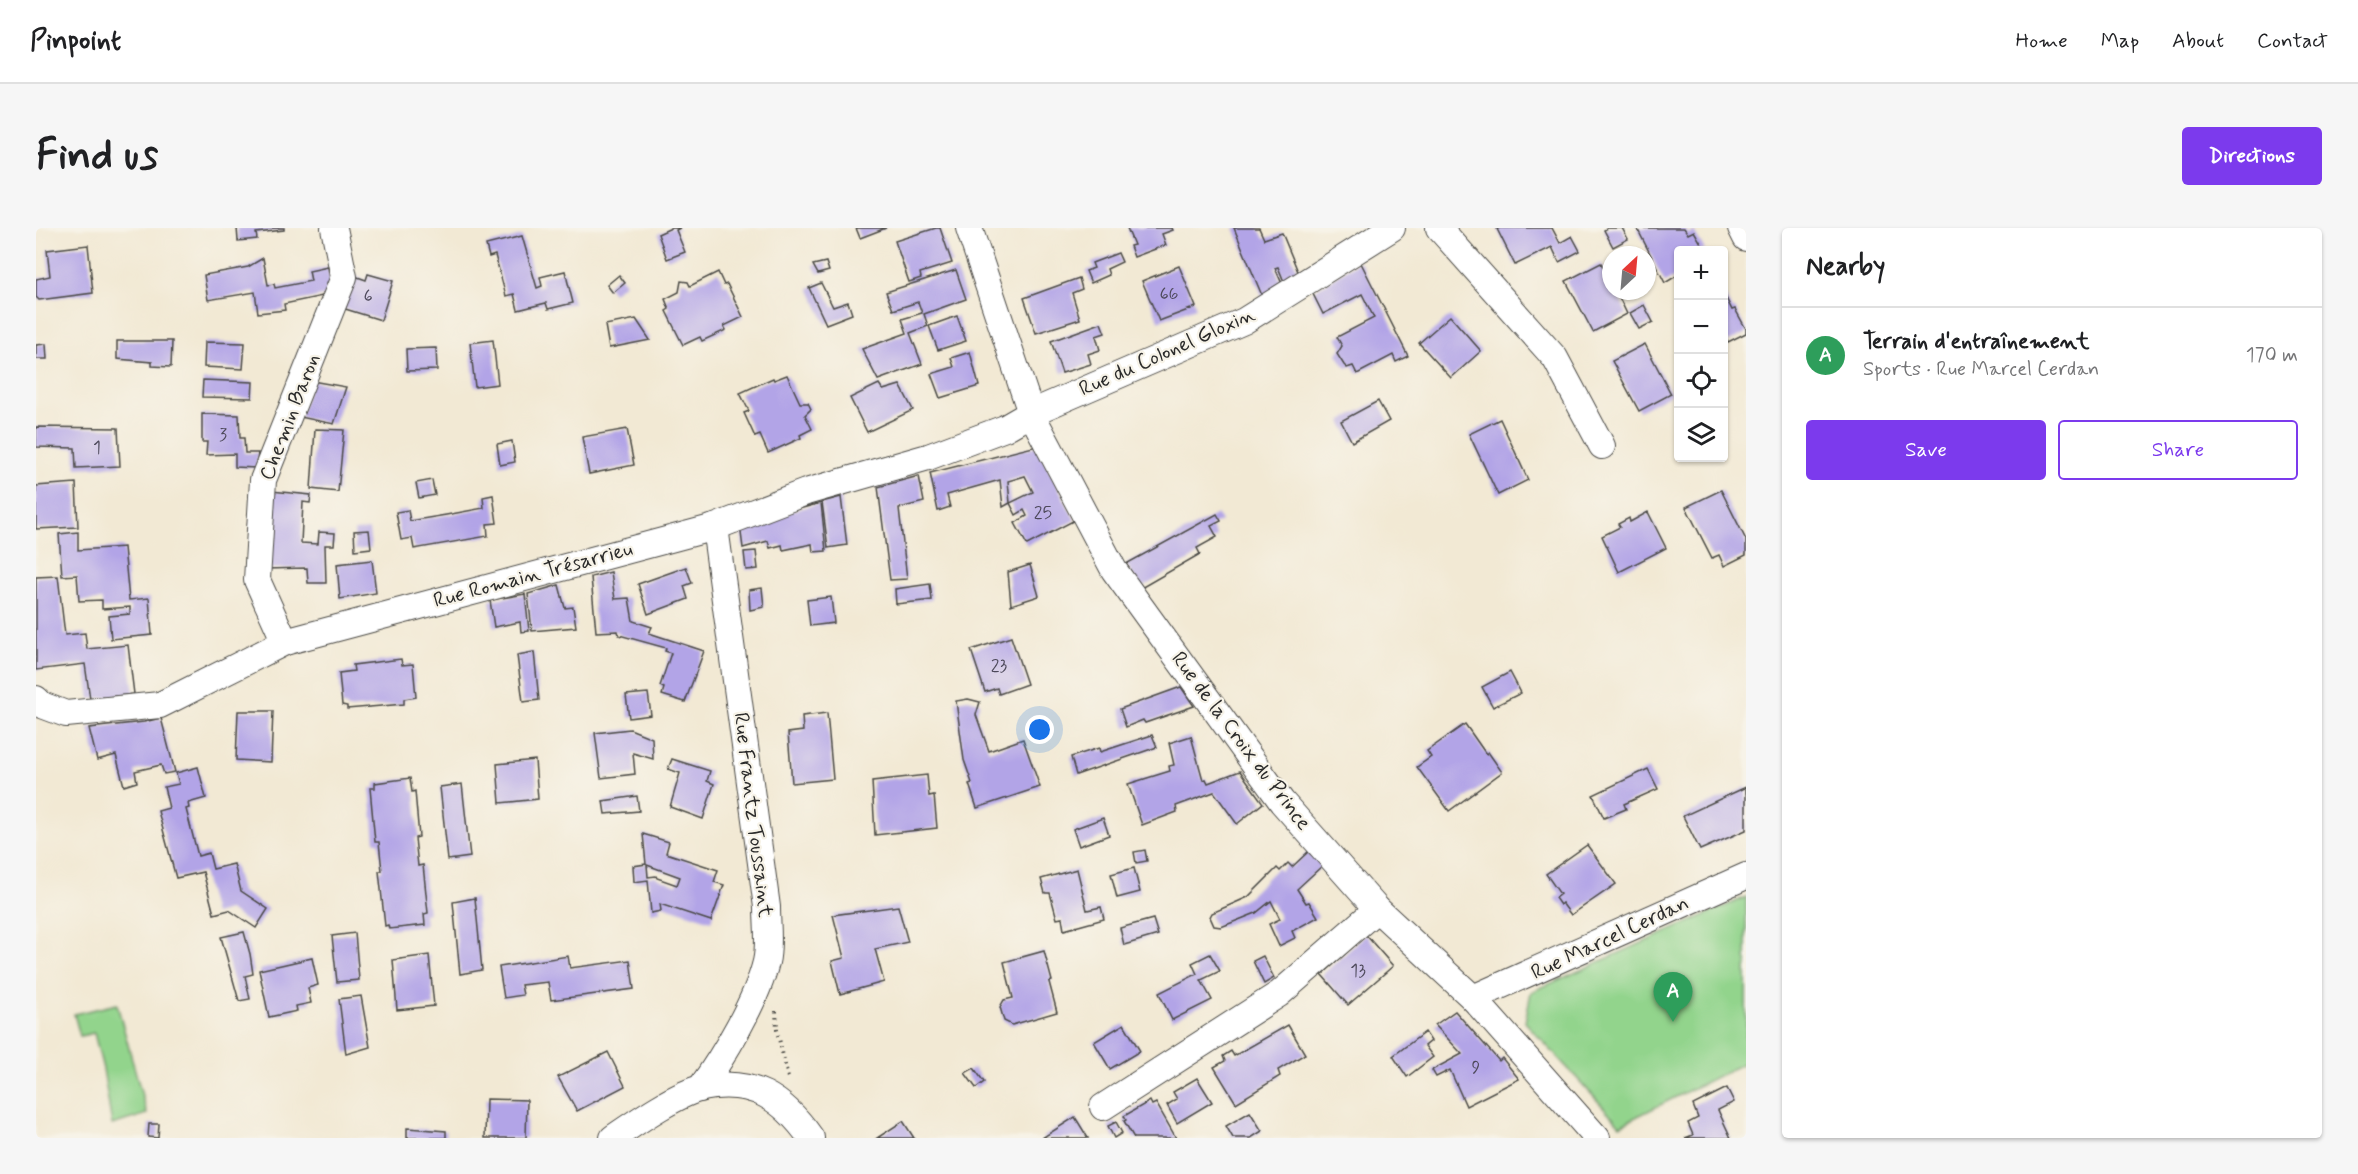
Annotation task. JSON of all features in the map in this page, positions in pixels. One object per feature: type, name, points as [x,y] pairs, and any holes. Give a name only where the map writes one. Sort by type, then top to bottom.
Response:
[{"type":"street","name":"Chemin Baron","points":[[285,642],[257,580],[263,480],[344,277],[334,228]]},
{"type":"street","name":"Rue de la Croix du Prince","points":[[969,228],[1030,413],[1114,570],[1282,802],[1377,909],[1473,998],[1597,1138]]},
{"type":"street","name":"Rue du Colonel Gloxin","points":[[1030,413],[1244,321],[1392,228]]},
{"type":"street","points":[[1439,228],[1555,358],[1602,446]]},
{"type":"street","points":[[1741,228],[1746,238]]},
{"type":"street","name":"Rue Romain Trésarrieu","points":[[36,699],[42,705],[66,714],[160,705],[285,642],[715,526],[806,492],[928,457],[1005,428],[1030,413]]},
{"type":"street","name":"Rue Frantz Toussaint","points":[[700,1089],[713,1071],[756,992],[767,960],[767,907],[715,526]]},
{"type":"street","name":"Rue Marcel Cerdan","points":[[1473,998],[1746,876]]},
{"type":"street","points":[[1103,1107],[1279,994],[1377,909]]},
{"type":"street","points":[[613,1138],[677,1099],[700,1089],[736,1085],[773,1097],[796,1116],[811,1138]]},
{"type":"path","points":[[776,1001],[777,1030],[796,1116]]},
{"type":"green space","points":[[1746,897],[1746,1062],[1620,1125],[1525,1022],[1531,992]]},
{"type":"green space","points":[[117,1004],[147,1114],[112,1125],[103,1069],[94,1033],[80,1036],[74,1014]]},
{"type":"building","points":[[237,228],[284,228],[284,230],[256,233],[257,239],[238,241]]},
{"type":"building","points":[[671,228],[680,228],[676,230],[685,252],[667,259],[658,234]]},
{"type":"building","points":[[856,228],[886,228],[860,238]]},
{"type":"building","points":[[940,228],[952,263],[920,273],[921,278],[909,282],[895,241]]},
{"type":"building","points":[[1127,228],[1172,228],[1173,230],[1162,234],[1166,245],[1134,257],[1130,246],[1134,245]]},
{"type":"building","points":[[1234,228],[1259,228],[1264,239],[1282,233],[1299,274],[1285,284],[1278,267],[1275,268],[1283,286],[1263,298]]},
{"type":"building","points":[[1552,228],[1560,243],[1572,236],[1580,251],[1559,262],[1552,247],[1515,265],[1497,229]]},
{"type":"building","points":[[1622,228],[1628,239],[1612,246],[1604,230]]},
{"type":"building","points":[[1637,228],[1684,228],[1688,234],[1694,231],[1703,246],[1674,246],[1674,277],[1665,283],[1656,265],[1656,246],[1646,246]]},
{"type":"building","points":[[522,236],[537,288],[542,286],[540,277],[565,271],[573,303],[548,309],[546,303],[518,310],[514,294],[506,296],[495,255],[489,257],[486,245]]},
{"type":"building","points":[[88,245],[93,293],[39,300],[36,297],[36,279],[50,276],[47,250]]},
{"type":"building","points":[[1118,253],[1122,262],[1107,269],[1109,275],[1091,283],[1086,271],[1094,268],[1092,263]]},
{"type":"building","points":[[263,258],[268,285],[274,284],[275,288],[311,281],[309,271],[328,267],[332,294],[284,304],[285,310],[258,313],[255,292],[208,300],[204,275],[248,267]]},
{"type":"building","points":[[1360,261],[1408,356],[1396,362],[1393,355],[1357,374],[1353,366],[1347,368],[1344,365],[1337,354],[1342,346],[1337,337],[1374,318],[1362,294],[1323,314],[1312,292]]},
{"type":"building","points":[[826,262],[829,271],[818,274],[813,265]]},
{"type":"building","points":[[1601,263],[1602,300],[1620,300],[1627,314],[1593,332],[1566,281]]},
{"type":"building","points":[[1179,266],[1196,307],[1159,321],[1142,281]]},
{"type":"building","points":[[956,270],[966,299],[924,314],[928,326],[910,333],[922,364],[878,380],[862,349],[907,333],[902,319],[922,313],[918,302],[893,310],[886,292]]},
{"type":"building","points":[[718,272],[724,285],[727,284],[743,317],[724,326],[726,330],[702,341],[700,337],[683,345],[666,311],[669,309],[665,299],[679,292],[681,281],[688,282],[690,286]]},
{"type":"building","points":[[368,274],[393,281],[381,320],[342,308],[352,275],[366,280]]},
{"type":"building","points":[[619,275],[625,283],[613,293],[607,285]]},
{"type":"building","points":[[1079,278],[1082,289],[1072,293],[1080,319],[1036,333],[1024,298]]},
{"type":"building","points":[[821,283],[833,307],[848,302],[852,314],[826,324],[809,288]]},
{"type":"building","points":[[1728,302],[1732,310],[1735,309],[1746,333],[1728,342]]},
{"type":"building","points":[[1644,305],[1653,322],[1639,329],[1630,313]]},
{"type":"building","points":[[957,316],[966,341],[938,350],[929,326]]},
{"type":"building","points":[[1450,316],[1481,351],[1451,378],[1419,343]]},
{"type":"building","points":[[636,319],[650,340],[609,348],[605,325]]},
{"type":"building","points":[[1101,323],[1105,333],[1096,336],[1100,350],[1088,354],[1091,364],[1062,373],[1051,341]]},
{"type":"building","points":[[493,340],[498,384],[475,387],[470,343]]},
{"type":"building","points":[[117,341],[172,341],[171,367],[152,366],[152,362],[117,359]]},
{"type":"building","points":[[205,342],[245,343],[243,369],[204,367]]},
{"type":"building","points":[[46,344],[47,359],[36,359],[36,345]]},
{"type":"building","points":[[1645,344],[1671,394],[1639,411],[1612,361]]},
{"type":"building","points":[[436,348],[437,370],[407,371],[406,349]]},
{"type":"building","points":[[970,352],[979,386],[940,398],[931,374],[954,367],[951,358]]},
{"type":"building","points":[[787,375],[800,403],[808,403],[811,409],[805,415],[812,429],[800,435],[801,438],[768,453],[760,435],[755,437],[744,413],[749,411],[740,393],[773,378],[774,380]]},
{"type":"building","points":[[203,380],[253,382],[252,398],[202,397]]},
{"type":"building","points":[[312,381],[346,387],[334,424],[300,417]]},
{"type":"building","points":[[879,384],[883,390],[900,385],[913,410],[867,432],[850,398]]},
{"type":"building","points":[[1378,401],[1389,421],[1352,442],[1341,421]]},
{"type":"building","points":[[202,414],[239,415],[240,438],[244,438],[245,453],[258,453],[256,468],[235,467],[235,454],[206,455],[207,442],[202,442]]},
{"type":"building","points":[[1500,419],[1528,480],[1498,495],[1469,434]]},
{"type":"building","points":[[36,427],[118,428],[120,466],[76,468],[75,448],[36,447]]},
{"type":"building","points":[[315,429],[344,430],[338,492],[311,489]]},
{"type":"building","points":[[627,429],[634,465],[589,474],[582,437]]},
{"type":"building","points":[[512,441],[515,462],[500,465],[497,444]]},
{"type":"building","points":[[1037,446],[1075,520],[1027,545],[1015,523],[1027,516],[1024,510],[1016,515],[1010,503],[1003,507],[1000,480],[947,495],[950,507],[938,511],[930,473]],"holes":[[[1025,476],[1033,492],[1010,503],[1008,481]]]},
{"type":"building","points":[[919,476],[924,502],[899,508],[907,579],[890,580],[878,487]]},
{"type":"building","points":[[432,480],[435,495],[419,498],[416,483]]},
{"type":"building","points":[[76,483],[78,527],[36,529],[36,486]]},
{"type":"building","points":[[1721,490],[1746,540],[1746,555],[1724,566],[1719,555],[1712,558],[1686,507]]},
{"type":"building","points":[[271,491],[311,495],[310,503],[303,502],[301,543],[318,544],[319,532],[335,533],[334,545],[325,545],[326,583],[308,583],[307,568],[265,569]]},
{"type":"building","points":[[493,495],[497,523],[487,524],[488,536],[414,549],[412,538],[401,540],[396,512],[408,510],[410,521],[446,515],[484,508],[483,497]]},
{"type":"building","points":[[841,497],[847,545],[828,548],[822,502]]},
{"type":"building","points":[[821,503],[826,551],[813,552],[812,544],[783,550],[782,545],[770,548],[768,541],[743,548],[740,525]]},
{"type":"building","points":[[1648,512],[1666,548],[1619,572],[1602,536],[1620,527],[1618,524],[1629,518],[1630,522]]},
{"type":"building","points":[[1217,514],[1221,521],[1211,526],[1217,537],[1197,548],[1200,554],[1141,588],[1126,564]]},
{"type":"building","points":[[369,530],[371,548],[355,550],[354,531]]},
{"type":"building","points":[[78,532],[78,550],[124,547],[129,600],[149,598],[152,635],[111,639],[109,616],[130,614],[130,607],[102,609],[102,600],[79,601],[77,575],[62,576],[59,534]]},
{"type":"building","points":[[756,551],[758,569],[746,570],[744,552]]},
{"type":"building","points":[[372,560],[376,593],[340,599],[337,564]]},
{"type":"building","points":[[1030,565],[1039,596],[1011,605],[1008,572]]},
{"type":"building","points":[[686,567],[692,583],[684,586],[688,599],[648,614],[638,584]]},
{"type":"building","points":[[611,572],[615,599],[629,598],[633,621],[652,627],[649,633],[704,651],[685,702],[662,695],[664,688],[660,686],[671,653],[665,651],[666,648],[619,635],[618,631],[596,632],[591,577]]},
{"type":"building","points":[[58,576],[65,635],[85,633],[87,649],[128,645],[134,694],[90,699],[85,664],[36,670],[36,577]]},
{"type":"building","points":[[930,584],[932,600],[896,604],[895,589]]},
{"type":"building","points":[[559,585],[565,608],[573,607],[576,627],[532,631],[528,594]]},
{"type":"building","points":[[762,588],[764,607],[750,610],[749,590]]},
{"type":"building","points":[[525,594],[529,631],[521,632],[520,622],[494,627],[490,600]]},
{"type":"building","points":[[831,597],[834,623],[810,626],[807,600]]},
{"type":"building","points":[[1011,637],[1027,684],[999,694],[997,688],[985,692],[971,650]]},
{"type":"building","points":[[534,652],[539,700],[523,702],[517,655]]},
{"type":"building","points":[[401,659],[402,665],[413,664],[416,697],[404,699],[404,704],[347,709],[347,706],[342,705],[339,673],[354,671],[353,665]]},
{"type":"building","points":[[1510,672],[1521,693],[1493,707],[1482,687]]},
{"type":"building","points":[[1181,687],[1194,706],[1126,727],[1120,709]]},
{"type":"building","points":[[648,693],[651,715],[629,718],[626,695]]},
{"type":"building","points":[[968,699],[980,702],[976,715],[989,751],[1023,739],[1040,787],[977,808],[964,760],[956,701]]},
{"type":"building","points":[[238,711],[273,711],[271,762],[236,760]]},
{"type":"building","points":[[827,713],[833,779],[792,783],[788,733],[803,731],[802,716]]},
{"type":"building","points":[[161,718],[175,772],[164,774],[161,765],[135,771],[137,782],[124,786],[116,755],[97,760],[89,728]]},
{"type":"building","points":[[1465,724],[1502,772],[1449,811],[1417,767],[1431,757],[1427,751]]},
{"type":"building","points":[[630,729],[652,738],[653,759],[633,753],[635,774],[601,778],[595,733]]},
{"type":"building","points":[[1152,735],[1157,747],[1076,775],[1071,757],[1099,748],[1100,752]]},
{"type":"building","points":[[1191,736],[1203,780],[1206,779],[1208,783],[1240,771],[1263,803],[1237,824],[1214,792],[1176,806],[1177,812],[1142,825],[1128,784],[1170,771],[1169,766],[1174,765],[1169,743]]},
{"type":"building","points":[[672,759],[710,771],[707,781],[714,784],[703,819],[670,807],[680,773],[668,769]]},
{"type":"building","points":[[535,760],[538,799],[500,803],[497,764]]},
{"type":"building","points":[[198,767],[206,798],[188,803],[189,808],[186,809],[198,856],[209,853],[213,869],[234,864],[241,891],[268,909],[256,928],[229,910],[214,914],[203,872],[176,878],[158,811],[169,808],[164,787],[179,784],[176,773]]},
{"type":"building","points":[[1648,769],[1658,789],[1624,804],[1626,809],[1604,818],[1593,795]]},
{"type":"building","points":[[927,775],[929,796],[934,795],[937,828],[875,835],[872,781]]},
{"type":"building","points":[[410,778],[412,792],[415,791],[419,837],[415,838],[418,866],[423,865],[428,913],[424,914],[425,925],[389,929],[388,925],[385,926],[379,871],[382,871],[379,842],[375,842],[370,788],[375,788],[375,783]]},
{"type":"building","points":[[462,784],[470,857],[448,860],[440,787]]},
{"type":"building","points":[[1746,787],[1746,830],[1700,850],[1683,816]]},
{"type":"building","points":[[637,796],[639,811],[605,814],[603,801]]},
{"type":"building","points":[[1103,818],[1109,835],[1079,846],[1073,829]]},
{"type":"building","points":[[643,834],[669,842],[666,853],[718,870],[714,882],[724,885],[711,921],[660,904],[661,911],[651,913],[648,880],[634,882],[633,866],[646,864]],"holes":[[[647,865],[680,877],[677,885],[656,876],[648,877]]]},
{"type":"building","points":[[1587,845],[1616,884],[1571,915],[1555,898],[1560,894],[1546,874]]},
{"type":"building","points":[[1145,850],[1147,861],[1136,863],[1134,852]]},
{"type":"building","points":[[1308,852],[1323,865],[1297,889],[1306,903],[1309,902],[1318,917],[1292,931],[1295,938],[1279,946],[1269,924],[1280,919],[1271,901],[1256,913],[1221,927],[1214,926],[1210,917],[1212,913],[1248,897],[1277,868],[1280,871],[1288,863],[1292,867]]},
{"type":"building","points":[[1134,868],[1140,892],[1117,898],[1111,874]]},
{"type":"building","points":[[1077,869],[1087,910],[1101,907],[1104,919],[1064,930],[1062,918],[1057,919],[1050,893],[1045,893],[1041,879]]},
{"type":"building","points":[[475,898],[482,970],[460,974],[453,902]]},
{"type":"building","points":[[898,906],[908,942],[875,949],[884,982],[840,994],[832,961],[844,958],[833,915]]},
{"type":"building","points":[[1153,919],[1158,935],[1124,945],[1120,928]]},
{"type":"building","points":[[244,932],[253,974],[245,976],[250,999],[239,1001],[221,937]]},
{"type":"building","points":[[355,933],[359,980],[337,982],[332,936]]},
{"type":"building","points":[[1366,935],[1393,966],[1348,1005],[1322,975]]},
{"type":"building","points":[[1044,951],[1057,1012],[1012,1025],[1004,1021],[1000,1007],[1004,1000],[1013,998],[1004,962]]},
{"type":"building","points":[[1210,954],[1220,971],[1201,980],[1212,1000],[1172,1020],[1159,993],[1197,974],[1192,963]]},
{"type":"building","points":[[429,955],[434,1006],[397,1010],[393,960]]},
{"type":"building","points":[[568,956],[570,968],[630,960],[634,989],[551,1000],[548,982],[521,985],[523,995],[504,998],[499,967]]},
{"type":"building","points":[[1263,956],[1274,978],[1264,984],[1253,961]]},
{"type":"building","points":[[312,958],[318,985],[308,988],[311,1003],[296,1006],[297,1011],[269,1017],[259,970]]},
{"type":"building","points":[[361,996],[370,1047],[346,1054],[339,999]]},
{"type":"building","points":[[1455,1011],[1499,1061],[1502,1058],[1519,1079],[1466,1106],[1450,1070],[1436,1077],[1432,1070],[1462,1054],[1435,1025]]},
{"type":"building","points":[[1124,1024],[1140,1051],[1110,1069],[1094,1042]]},
{"type":"building","points":[[1288,1025],[1305,1054],[1278,1070],[1280,1076],[1236,1103],[1214,1067],[1225,1061],[1223,1056],[1231,1051],[1234,1056]]},
{"type":"building","points":[[1425,1032],[1431,1041],[1425,1046],[1433,1057],[1407,1077],[1393,1056]]},
{"type":"building","points":[[608,1052],[625,1086],[577,1111],[558,1077]]},
{"type":"building","points":[[974,1068],[984,1082],[976,1088],[965,1073]]},
{"type":"building","points":[[1197,1078],[1212,1102],[1177,1123],[1167,1105],[1177,1099],[1173,1092]]},
{"type":"building","points":[[1727,1088],[1734,1102],[1718,1110],[1731,1138],[1685,1138],[1693,1135],[1688,1123],[1698,1118],[1693,1105]]},
{"type":"building","points":[[486,1099],[527,1100],[526,1138],[485,1138]]},
{"type":"building","points":[[1150,1101],[1152,1105],[1156,1103],[1176,1138],[1134,1138],[1124,1121],[1126,1120],[1124,1116]]},
{"type":"building","points":[[1250,1112],[1262,1131],[1251,1138],[1233,1138],[1226,1126]]},
{"type":"building","points":[[1075,1117],[1088,1138],[1042,1138]]},
{"type":"building","points":[[903,1121],[914,1138],[877,1138]]},
{"type":"building","points":[[1116,1122],[1122,1133],[1114,1138],[1108,1126]]},
{"type":"building","points":[[149,1124],[159,1124],[158,1138],[148,1137]]},
{"type":"building","points":[[407,1128],[446,1131],[446,1138],[407,1138]]},
{"type":"place","name":"Terrain d'entraînement","points":[[1673,1022]]}]
